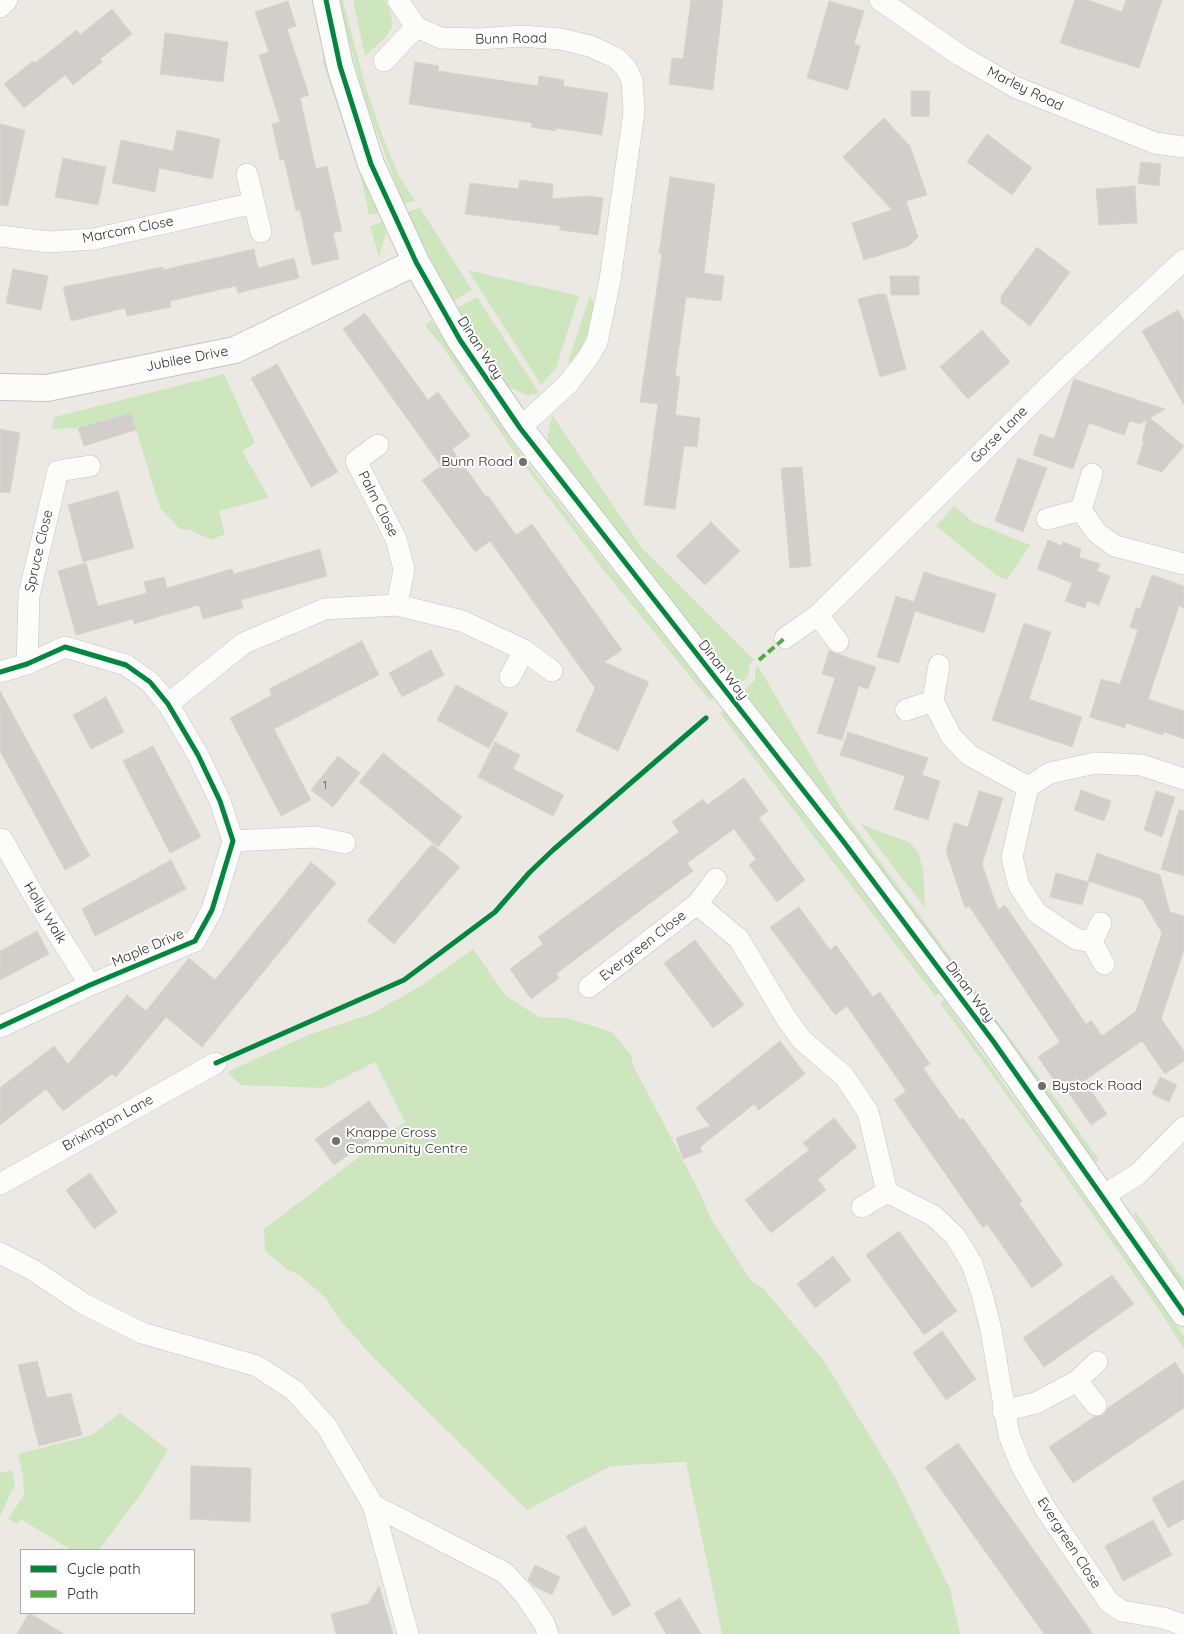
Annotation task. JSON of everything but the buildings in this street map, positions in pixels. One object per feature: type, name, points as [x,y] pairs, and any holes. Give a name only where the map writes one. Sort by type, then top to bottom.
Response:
[{"type":"street","points":[[0,7],[7,0]]},
{"type":"street","name":"Dinan Way","points":[[326,0],[340,66],[371,164],[416,262],[460,340],[520,428],[843,841],[993,1041],[1184,1313]]},
{"type":"street","points":[[384,61],[416,27],[398,0]]},
{"type":"street","name":"Marley Road","points":[[880,0],[961,56],[1015,87],[1155,142],[1184,148]]},
{"type":"street","name":"Bunn Road","points":[[416,27],[441,38],[480,39],[520,36],[568,40],[590,46],[616,58],[626,68],[632,80],[634,112],[610,280],[597,342],[568,384],[520,428]]},
{"type":"street","points":[[247,174],[261,232]]},
{"type":"street","name":"Marcom Close","points":[[0,236],[49,242],[94,239],[254,202]]},
{"type":"street","name":"Gorse Lane","points":[[785,638],[818,615],[1063,372],[1184,260]]},
{"type":"street","name":"Jubilee Drive","points":[[0,387],[47,388],[234,350],[416,262]]},
{"type":"street","name":"Palm Close","points":[[378,445],[356,460],[396,539],[404,569],[397,605]]},
{"type":"street","name":"Spruce Close","points":[[27,664],[29,595],[58,471],[90,466]]},
{"type":"street","points":[[1081,510],[1092,474]]},
{"type":"street","points":[[1047,519],[1081,510]]},
{"type":"street","points":[[1081,510],[1097,533],[1115,546],[1184,564]]},
{"type":"street","points":[[168,704],[244,643],[325,609],[397,605],[462,621],[524,650],[552,671]]},
{"type":"street","points":[[818,615],[838,642]]},
{"type":"street","points":[[0,672],[27,664],[65,647],[126,665],[150,682],[168,704],[198,755],[220,800],[233,841],[315,837],[345,843]]},
{"type":"street","points":[[510,677],[524,650]]},
{"type":"street","points":[[939,665],[933,702],[951,736],[969,755],[1028,787]]},
{"type":"street","points":[[906,710],[933,702]]},
{"type":"street","points":[[1104,964],[1096,932],[1076,938],[1037,912],[1019,886],[1012,857],[1028,787],[1050,773],[1095,762],[1141,765],[1184,779]]},
{"type":"street","name":"Holly Walk","points":[[2,839],[34,896],[90,985]]},
{"type":"street","name":"Maple Drive","points":[[0,1027],[90,985],[195,941],[212,910],[233,841]]},
{"type":"street","name":"Evergreen Close","points":[[589,987],[697,904],[716,879]]},
{"type":"street","name":"Evergreen Close","points":[[697,904],[739,939],[786,1018],[802,1040],[844,1076],[868,1112],[887,1192],[934,1216],[955,1236],[972,1264],[991,1330],[1009,1435],[1021,1465],[1048,1513],[1109,1602],[1122,1612],[1163,1618],[1181,1625]]},
{"type":"street","name":"Brixington Lane","points":[[0,1184],[216,1062]]},
{"type":"street","points":[[1103,1196],[1138,1174],[1184,1127]]},
{"type":"street","points":[[862,1208],[887,1192]]},
{"type":"street","points":[[0,1253],[33,1270],[84,1304],[142,1333],[256,1366],[295,1391],[327,1427],[373,1505],[408,1634]]},
{"type":"street","points":[[1004,1411],[1036,1403],[1078,1381],[1097,1362]]},
{"type":"street","points":[[1078,1381],[1096,1405]]},
{"type":"street","points":[[373,1505],[505,1573],[526,1595],[548,1634]]},
{"type":"green space","points":[[338,0],[343,0],[365,85],[384,140],[398,174],[415,201],[403,204],[365,99]]},
{"type":"green space","points":[[353,0],[385,0],[391,13],[392,28],[383,40],[365,56]]},
{"type":"green space","points":[[325,57],[346,126],[378,213],[369,215],[361,178],[322,59]]},
{"type":"green space","points":[[420,208],[472,290],[452,302],[407,212]]},
{"type":"green space","points":[[383,222],[386,233],[379,257],[370,226]]},
{"type":"green space","points":[[468,270],[579,296],[556,368],[541,385]]},
{"type":"green space","points":[[590,295],[596,309],[593,321],[573,364],[568,362]]},
{"type":"green space","points":[[477,297],[539,393],[529,396],[505,385],[457,308]]},
{"type":"green space","points":[[431,320],[480,396],[523,457],[519,459],[440,343],[425,326]]},
{"type":"green space","points":[[224,374],[255,443],[242,451],[269,498],[219,511],[225,534],[211,540],[190,530],[180,529],[160,508],[131,413],[78,428],[52,429],[54,417]]},
{"type":"green space","points":[[552,415],[642,548],[754,660],[749,665],[748,677],[738,685],[648,575],[553,452],[547,439]]},
{"type":"green space","points":[[528,464],[714,698],[710,701],[602,568],[525,466]]},
{"type":"green space","points":[[954,506],[973,522],[1030,545],[1007,580],[999,577],[936,526]]},
{"type":"green space","points":[[758,666],[845,814],[1041,1080],[1038,1082],[831,805],[743,691],[755,680],[755,669]]},
{"type":"green space","points":[[724,710],[939,993],[935,996],[720,713]]},
{"type":"green space","points":[[859,822],[909,842],[918,852],[923,869],[925,908]]},
{"type":"green space","points":[[473,949],[506,996],[539,1017],[567,1018],[612,1032],[631,1055],[633,1065],[699,1191],[710,1217],[752,1282],[763,1288],[824,1361],[896,1479],[950,1589],[960,1634],[722,1634],[686,1462],[611,1466],[527,1510],[371,1355],[340,1320],[326,1298],[298,1274],[288,1270],[265,1251],[264,1229],[405,1122],[375,1062],[323,1088],[241,1085],[227,1072],[308,1035],[371,1014],[421,986]]},
{"type":"green space","points":[[944,1000],[1184,1336],[1184,1349],[1160,1311],[1063,1172],[940,1003]]},
{"type":"green space","points":[[1048,1088],[1099,1160],[1096,1162],[1090,1156],[1043,1091]]},
{"type":"green space","points":[[1135,1211],[1184,1281],[1184,1291],[1134,1215]]},
{"type":"green space","points":[[120,1413],[168,1450],[143,1491],[100,1549],[69,1549],[21,1519],[17,1524],[8,1519],[24,1495],[23,1477],[18,1454],[92,1435]]},
{"type":"green space","points":[[12,1470],[15,1484],[0,1516],[0,1473]]},
{"type":"marked path","points":[[759,660],[785,638]]},
{"type":"cycle path","points":[[326,0],[340,66],[371,164],[416,262],[460,340],[520,428],[843,841],[993,1041],[1184,1313]]},
{"type":"cycle path","points":[[0,672],[27,664],[65,647],[126,665],[150,682],[168,704],[198,755],[220,801],[233,841],[212,910],[195,941],[90,985],[0,1027]]},
{"type":"cycle path","points":[[216,1063],[404,980],[495,912],[529,873],[553,850],[706,718]]},
{"type":"place","name":"Bunn Road","points":[[523,462]]},
{"type":"place","name":"Bystock Road","points":[[1042,1086]]},
{"type":"place","name":"Knappe Cross Community Centre","points":[[336,1141]]}]
